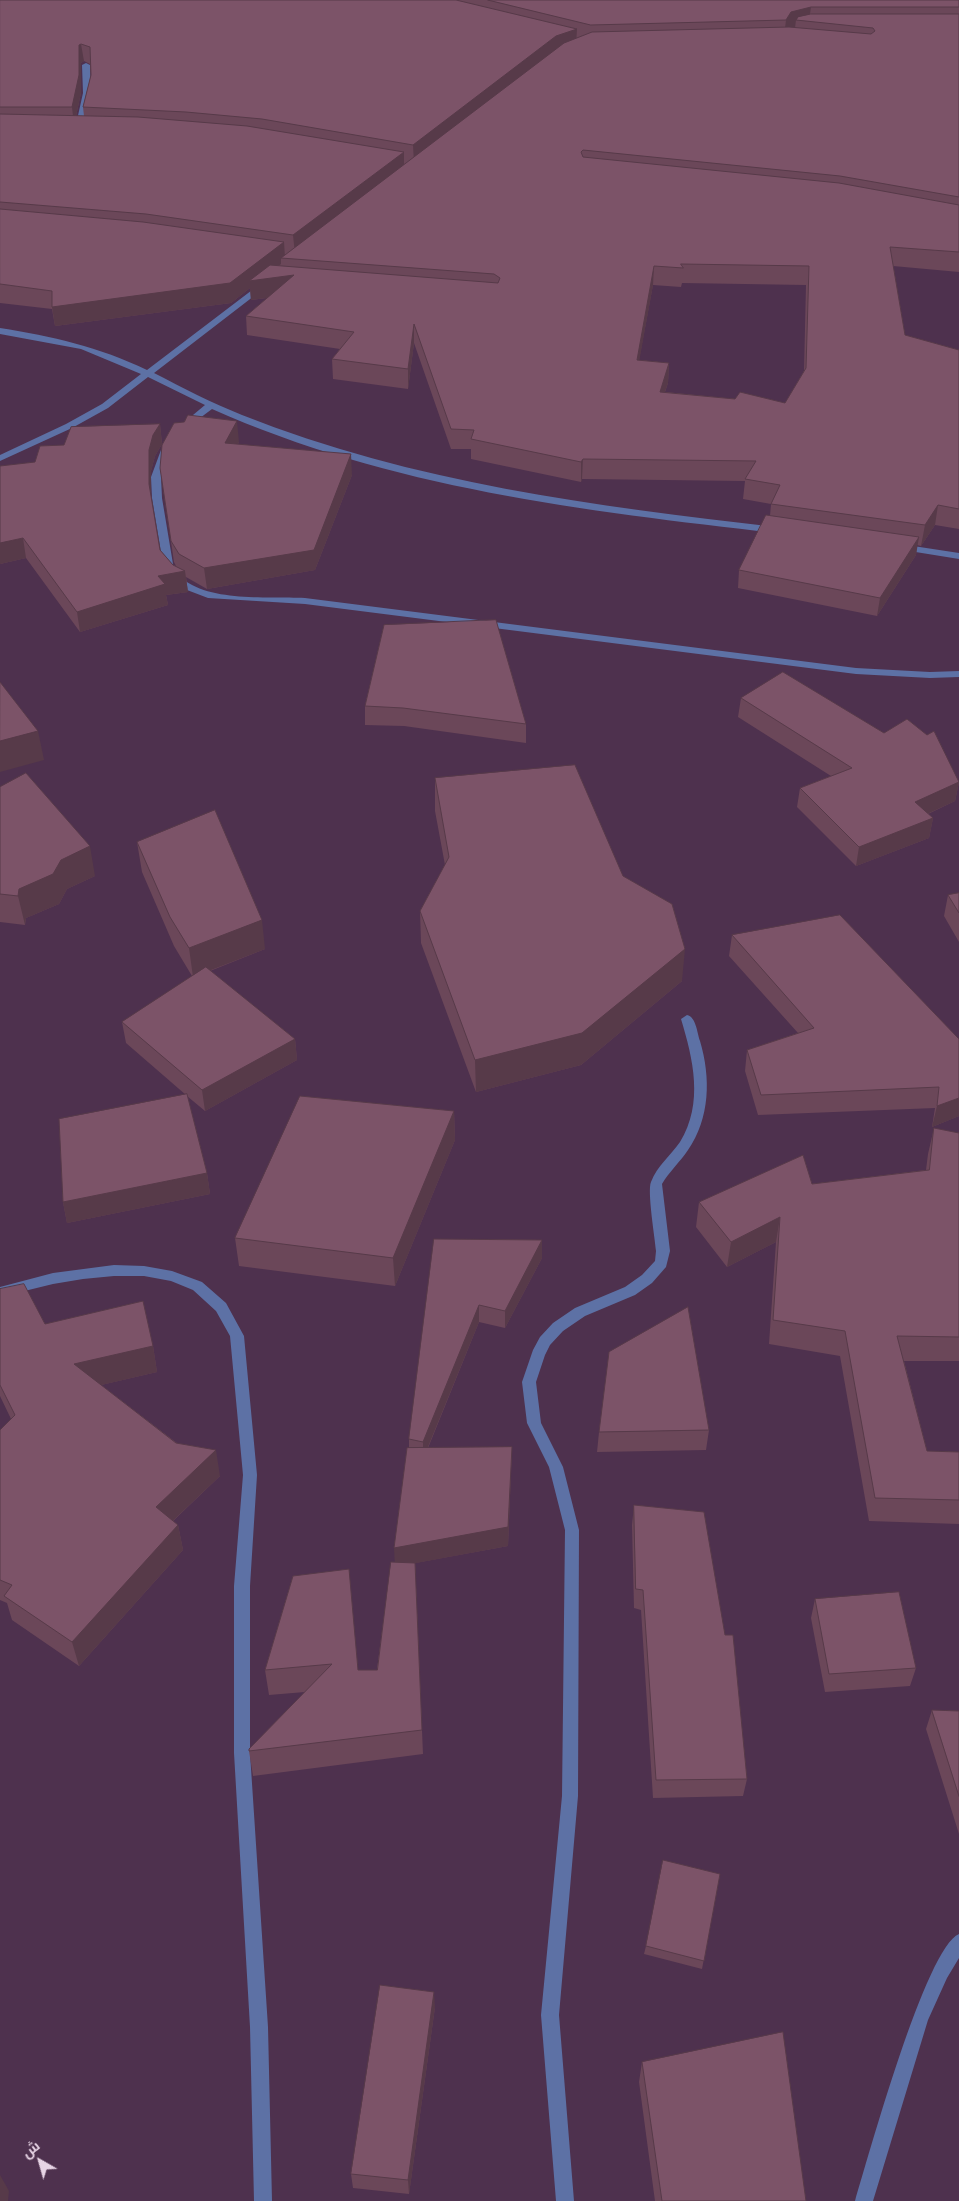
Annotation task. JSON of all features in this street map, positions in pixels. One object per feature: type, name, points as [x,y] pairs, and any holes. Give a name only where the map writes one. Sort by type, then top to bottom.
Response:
[{"type":"street","points":[[79,129],[88,93],[86,65]]},
{"type":"street","points":[[69,128],[88,129]]},
{"type":"street","points":[[0,458],[69,426],[98,410],[271,280]]},
{"type":"street","points":[[0,331],[54,340],[94,350],[211,405],[340,451],[483,489],[606,510],[790,531]]},
{"type":"street","points":[[211,405],[188,422],[173,438],[156,478],[157,498],[169,570],[182,584],[210,596],[305,601],[856,671],[930,675],[959,674]]},
{"type":"street","points":[[894,547],[959,556]]},
{"type":"street","points":[[565,2201],[550,2015],[570,1796],[572,1530],[556,1467],[534,1423],[529,1382],[538,1354],[558,1327],[580,1312],[630,1292],[647,1279],[660,1263],[663,1252],[656,1184],[692,1132],[699,1114],[701,1086],[698,1055],[687,1019]]},
{"type":"street","points":[[0,1292],[37,1281],[84,1272],[114,1270],[160,1273],[178,1278],[201,1289],[217,1302],[230,1318],[237,1336],[250,1476],[242,1586],[242,1753],[259,2027],[263,2201]]},
{"type":"street","points":[[864,2201],[920,2019],[941,1972],[959,1942]]},
{"type":"building","points":[[0,0],[456,0],[577,29],[556,36],[413,145],[262,119],[186,112],[83,107],[91,75],[90,47],[81,44],[79,45],[79,75],[72,107],[0,107]]},
{"type":"building","points":[[488,0],[959,0],[959,7],[811,7],[791,12],[786,20],[591,25]]},
{"type":"building","points":[[811,14],[959,14],[959,197],[840,176],[583,150],[581,152],[583,157],[839,183],[959,205],[959,252],[890,247],[905,335],[959,350],[959,509],[938,505],[925,525],[771,504],[780,485],[745,479],[756,461],[583,459],[581,462],[471,439],[474,430],[451,429],[414,324],[408,369],[332,359],[354,332],[246,316],[294,275],[249,281],[270,265],[498,283],[500,278],[494,274],[281,258],[564,43],[592,32],[789,27],[871,34],[875,31],[873,28],[796,20],[798,17]],"holes":[[[681,264],[809,266],[806,368],[785,403],[740,392],[735,399],[660,392],[669,363],[637,360],[654,266],[683,268]]]},
{"type":"building","points":[[0,114],[138,117],[247,126],[404,152],[293,235],[146,214],[0,202]]},
{"type":"building","points":[[0,209],[143,222],[284,242],[230,283],[52,307],[52,291],[0,284]]},
{"type":"building","points":[[188,415],[237,421],[225,443],[351,454],[314,550],[204,568],[179,554],[171,541],[160,468],[162,445],[174,423],[184,422]]},
{"type":"building","points":[[160,424],[153,435],[149,450],[149,484],[160,550],[173,565],[185,571],[158,576],[165,584],[77,612],[23,538],[0,543],[0,466],[35,462],[40,446],[64,445],[71,427]]},
{"type":"building","points":[[766,515],[919,537],[880,598],[739,570]]},
{"type":"building","points":[[496,620],[526,724],[403,708],[365,706],[384,625]]},
{"type":"building","points":[[783,672],[884,733],[907,719],[927,735],[934,731],[959,782],[915,802],[933,818],[859,847],[800,788],[852,768],[741,698]]},
{"type":"building","points":[[0,682],[38,731],[0,741]]},
{"type":"building","points":[[575,765],[623,876],[672,904],[685,949],[582,1033],[475,1060],[420,911],[449,857],[435,778]]},
{"type":"building","points":[[26,773],[90,846],[61,860],[53,874],[19,889],[18,896],[0,894],[0,787]]},
{"type":"building","points":[[215,810],[262,920],[189,948],[170,917],[137,842]]},
{"type":"building","points":[[959,893],[959,913],[948,895]]},
{"type":"building","points":[[840,915],[959,1039],[959,1098],[937,1106],[939,1087],[761,1095],[747,1050],[814,1028],[732,935]]},
{"type":"building","points":[[206,967],[295,1039],[202,1090],[122,1022]]},
{"type":"building","points":[[187,1094],[207,1173],[63,1202],[59,1119]]},
{"type":"building","points":[[300,1096],[454,1111],[393,1258],[235,1238]]},
{"type":"building","points":[[934,1128],[959,1133],[959,1337],[897,1336],[927,1451],[959,1452],[959,1500],[875,1498],[845,1331],[773,1320],[780,1217],[731,1242],[699,1202],[803,1155],[812,1184],[929,1170]]},
{"type":"building","points":[[434,1239],[542,1240],[505,1311],[479,1305],[423,1442],[409,1439]]},
{"type":"building","points":[[24,1284],[45,1324],[143,1301],[153,1346],[74,1364],[176,1443],[216,1450],[156,1507],[178,1525],[72,1642],[4,1596],[12,1585],[0,1580],[0,1430],[15,1415],[0,1385],[0,1289]]},
{"type":"building","points":[[688,1307],[709,1430],[599,1432],[609,1352]]},
{"type":"building","points":[[512,1447],[508,1527],[394,1548],[407,1448]]},
{"type":"building","points":[[634,1505],[704,1512],[725,1635],[733,1635],[747,1779],[656,1780],[643,1590],[636,1589]]},
{"type":"building","points":[[391,1562],[415,1563],[422,1730],[249,1751],[332,1664],[265,1670],[293,1576],[349,1569],[358,1670],[377,1670]]},
{"type":"building","points":[[899,1592],[916,1668],[829,1674],[815,1599]]},
{"type":"building","points":[[932,1710],[959,1711],[959,1796]]},
{"type":"building","points":[[663,1860],[720,1874],[704,1961],[646,1946]]},
{"type":"building","points":[[380,1985],[434,1992],[408,2180],[351,2174]]},
{"type":"building","points":[[783,2032],[806,2201],[662,2201],[642,2062]]}]
